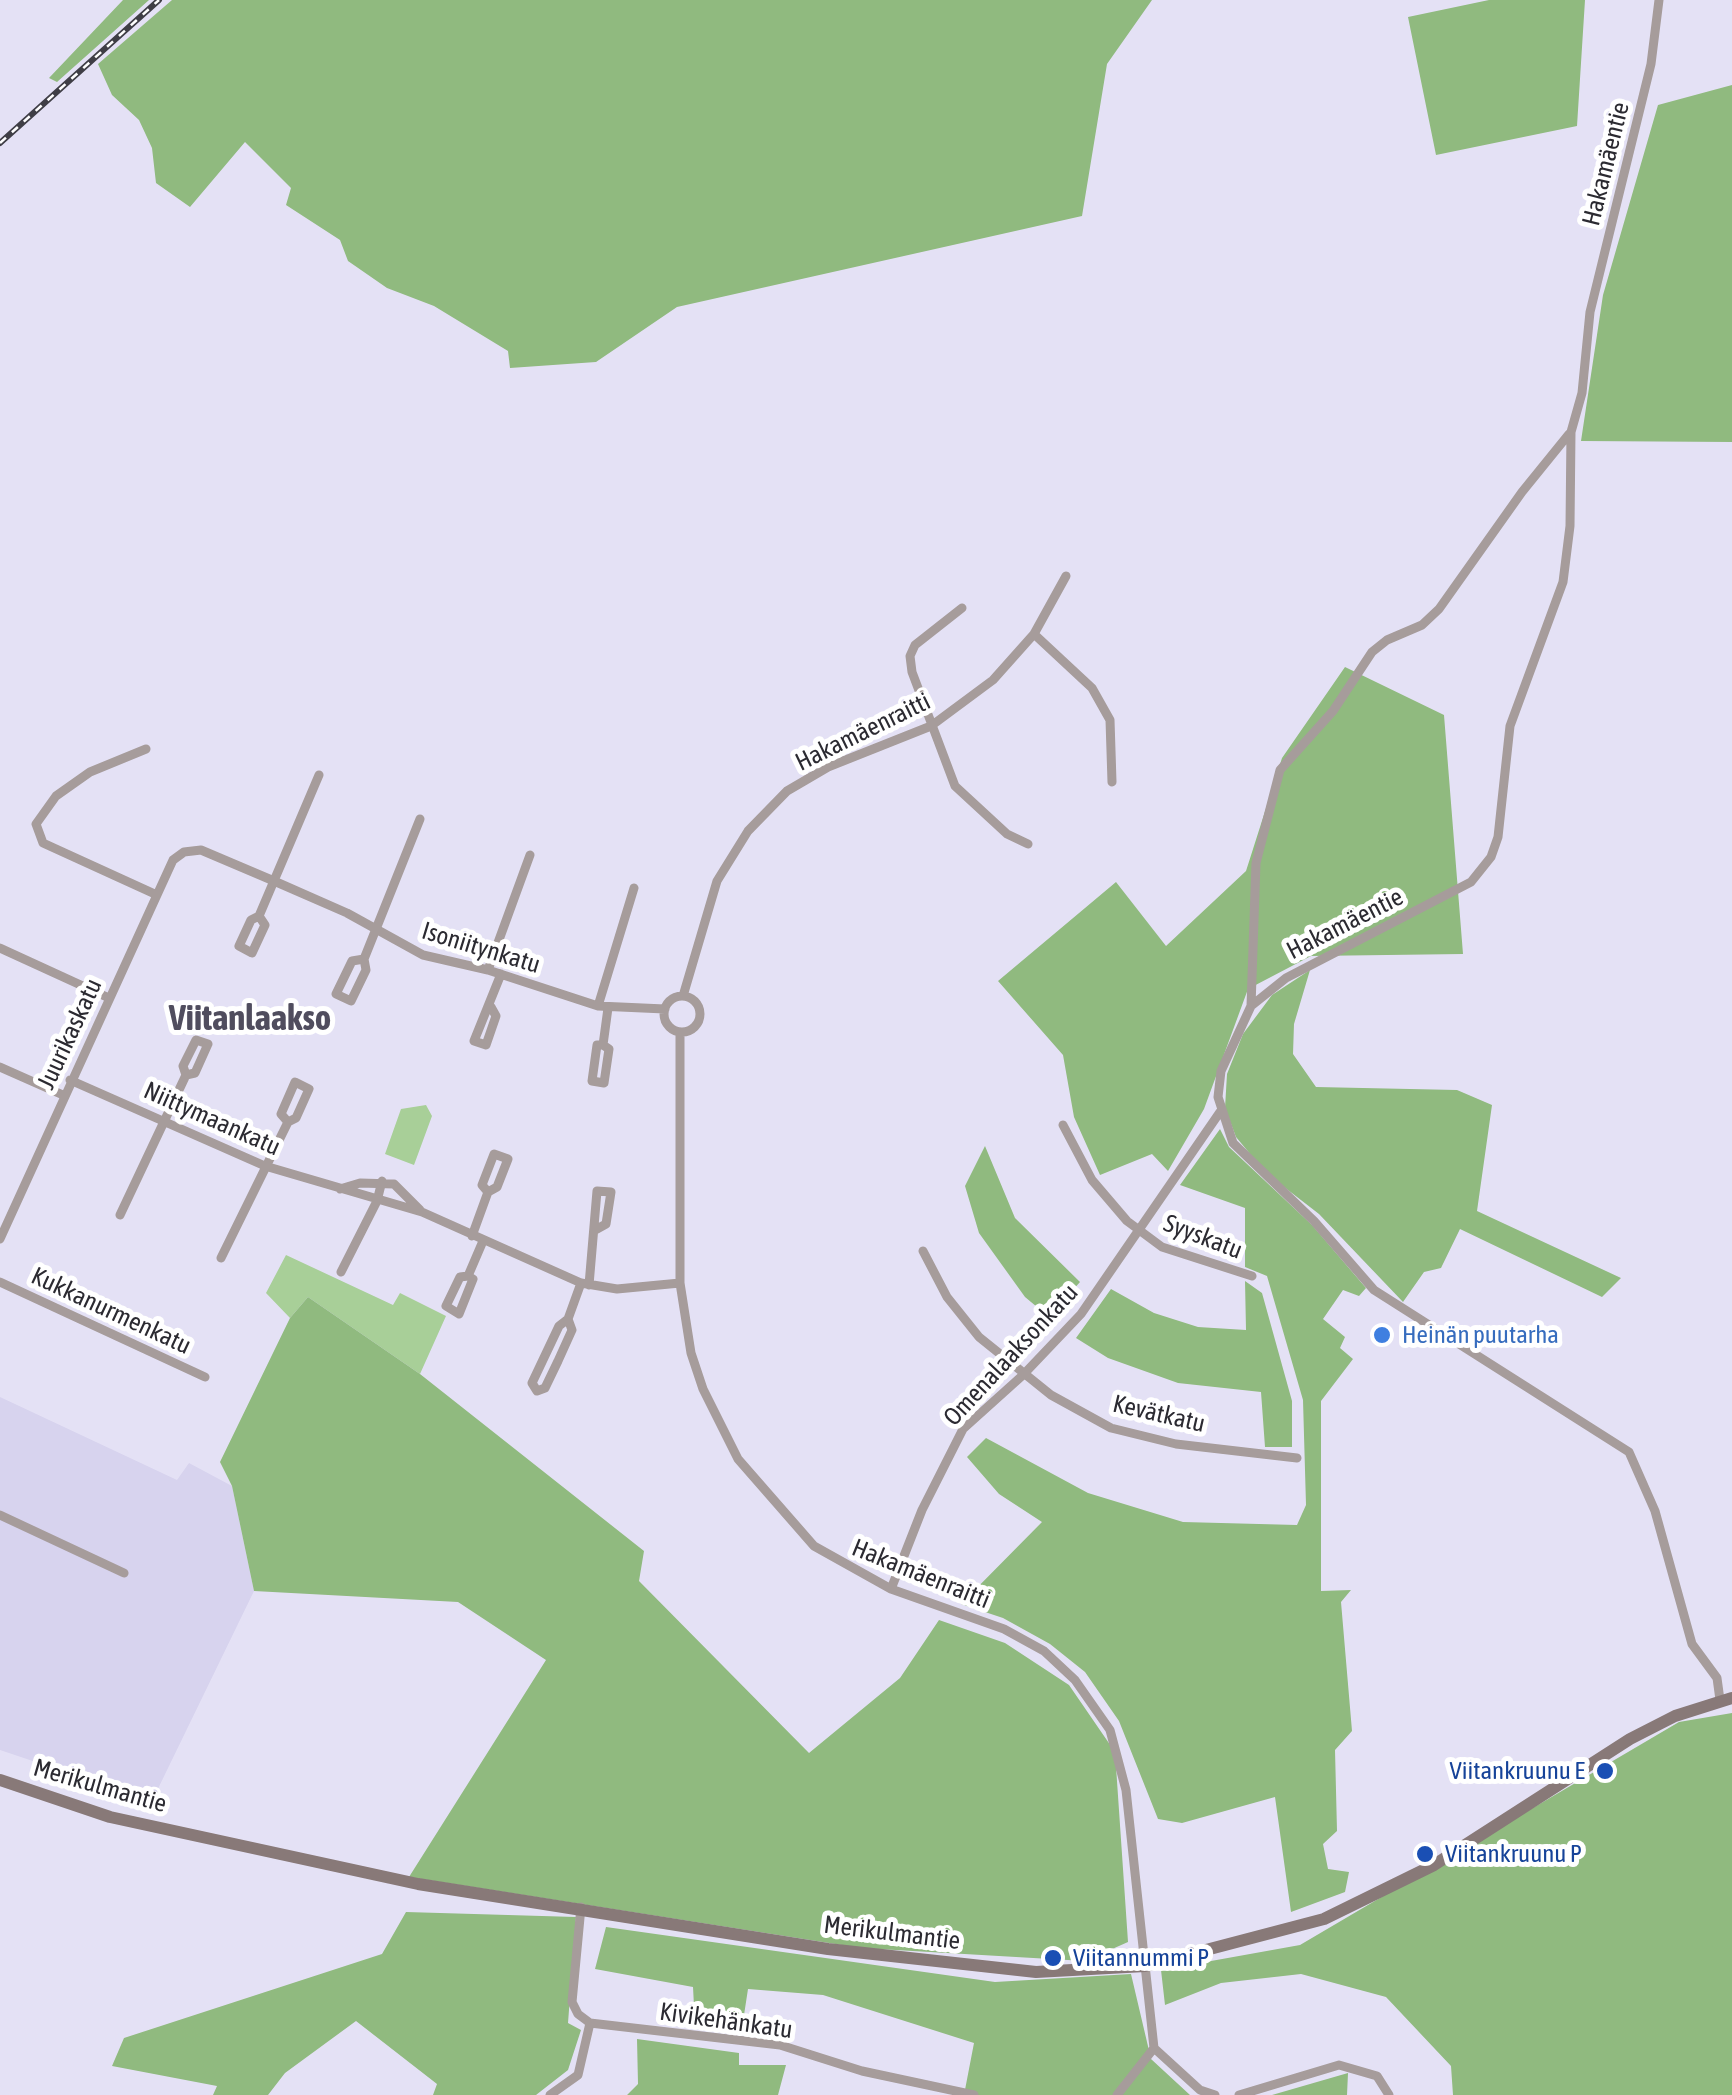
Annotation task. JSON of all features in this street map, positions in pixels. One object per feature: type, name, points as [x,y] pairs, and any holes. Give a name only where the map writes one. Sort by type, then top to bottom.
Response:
[{"type":"street","name":"Hakamäentie","points":[[1220,1112],[1221,1071],[1251,1006],[1286,978],[1471,882],[1491,856],[1498,836],[1510,726],[1563,582],[1570,526],[1571,432],[1582,393],[1596,287],[1651,64],[1659,0]]},
{"type":"street","points":[[1251,1006],[1256,863],[1280,770],[1332,710],[1372,652],[1422,625],[1439,609],[1522,492],[1571,432]]},
{"type":"street","name":"Hakamäenraitti","points":[[683,996],[717,882],[748,831],[787,791],[828,767],[932,726],[993,680],[1034,634],[1066,576]]},
{"type":"street","points":[[962,608],[925,634],[910,656],[956,786],[1008,834],[1028,844]]},
{"type":"street","points":[[1034,634],[1092,688],[1110,720],[1112,782]]},
{"type":"street","points":[[146,749],[90,772],[56,796],[36,824],[43,843],[157,895]]},
{"type":"street","points":[[259,916],[320,774]]},
{"type":"street","points":[[364,959],[420,819]]},
{"type":"street","name":"Isoniitynkatu","points":[[184,852],[201,850],[347,912],[423,956],[488,970],[603,1007],[665,1010]]},
{"type":"street","name":"Juurikaskatu","points":[[0,1239],[173,860],[184,852]]},
{"type":"street","points":[[488,970],[530,855]]},
{"type":"street","points":[[604,1046],[603,1007],[634,888]]},
{"type":"street","points":[[0,948],[109,998]]},
{"type":"street","points":[[491,1007],[501,974]]},
{"type":"street","points":[[683,996],[694,1000],[700,1015],[692,1029],[680,1032],[670,1026],[665,1010],[671,999],[683,996]]},
{"type":"street","name":"Hakamäenraitti","points":[[680,1032],[680,1282],[697,1371],[738,1459],[814,1546],[891,1589],[1004,1628],[1044,1651],[1075,1680],[1110,1730],[1126,1790],[1146,1966]]},
{"type":"street","points":[[0,1066],[63,1095]]},
{"type":"street","points":[[120,1215],[186,1075]]},
{"type":"street","name":"Niittymaankatu","points":[[70,1080],[265,1166],[422,1212],[585,1284],[618,1289],[680,1282]]},
{"type":"street","points":[[1220,1112],[1233,1143],[1314,1221],[1374,1290],[1629,1452],[1655,1511],[1692,1644],[1717,1678],[1726,1699]]},
{"type":"street","name":"Omenalaaksonkatu","points":[[891,1589],[922,1510],[963,1429],[1023,1375],[1080,1314],[1141,1232],[1220,1112]]},
{"type":"street","points":[[221,1258],[288,1122]]},
{"type":"street","name":"Syyskatu","points":[[1064,1125],[1092,1180],[1141,1232],[1162,1247],[1252,1276]]},
{"type":"street","points":[[341,1272],[377,1201],[382,1181]]},
{"type":"street","name":"Niittymaankatu","points":[[340,1190],[382,1181],[404,1191],[422,1212]]},
{"type":"street","points":[[472,1236],[488,1192]]},
{"type":"street","points":[[568,1319],[572,1330],[545,1388],[536,1390],[532,1383],[585,1284],[597,1229]]},
{"type":"street","points":[[468,1276],[483,1241]]},
{"type":"street","name":"Kevätkatu","points":[[922,1251],[947,1296],[979,1336],[1023,1375],[1111,1428],[1176,1444],[1297,1458]]},
{"type":"street","name":"Kukkanurmenkatu","points":[[0,1282],[205,1377]]},
{"type":"street","points":[[546,1354],[558,1360]]},
{"type":"street","points":[[0,1515],[124,1573]]},
{"type":"street","name":"Merikulmantie","points":[[0,1780],[110,1817],[418,1884],[938,1962],[1036,1972],[1146,1966],[1292,1929],[1366,1901],[1434,1865],[1630,1738],[1726,1699]]},
{"type":"street","points":[[550,2095],[578,2075],[590,2023],[572,2002],[581,1907]]},
{"type":"street","points":[[1146,1966],[1154,2048],[1200,2090],[1215,2095]]},
{"type":"street","name":"Kivikehänkatu","points":[[590,2023],[780,2045],[936,2091],[974,2095]]},
{"type":"street","points":[[1117,2095],[1154,2048]]},
{"type":"street","points":[[1239,2095],[1339,2065],[1376,2076],[1390,2095]]},
{"type":"shaded area","points":[[0,1397],[177,1480],[189,1463],[232,1486],[254,1591],[152,1801],[0,1750]]},
{"type":"green space","points":[[123,0],[149,0],[57,82],[49,78]]},
{"type":"green space","points":[[172,0],[1152,0],[1107,64],[1082,216],[677,307],[596,362],[510,368],[508,351],[434,306],[387,288],[348,261],[340,240],[286,205],[291,188],[245,142],[190,207],[156,183],[152,148],[139,120],[112,95],[98,64]]},
{"type":"green space","points":[[1489,0],[1585,0],[1577,126],[1436,155],[1408,17]]},
{"type":"green space","points":[[1732,85],[1732,442],[1581,441],[1603,295],[1658,105]]},
{"type":"green space","points":[[1345,667],[1444,715],[1463,954],[1311,956],[1248,989],[1204,1109],[1168,1171],[1152,1154],[1100,1175],[1074,1117],[1063,1055],[998,981],[1116,882],[1166,946],[1246,871],[1282,758]]},
{"type":"green space","points":[[1310,970],[1294,1024],[1293,1054],[1316,1087],[1457,1090],[1492,1105],[1477,1211],[1621,1278],[1602,1297],[1460,1229],[1441,1268],[1424,1272],[1403,1302],[1319,1214],[1266,1173],[1236,1137],[1225,1108],[1227,1074],[1243,1034],[1272,995]]},
{"type":"green space","points":[[426,1105],[432,1116],[414,1165],[385,1154],[401,1109]]},
{"type":"green space","points":[[1220,1129],[1229,1147],[1312,1225],[1366,1288],[1359,1296],[1343,1290],[1323,1319],[1345,1337],[1340,1348],[1353,1359],[1321,1401],[1321,1591],[1351,1590],[1341,1602],[1352,1731],[1335,1750],[1337,1831],[1323,1844],[1328,1869],[1349,1872],[1345,1892],[1291,1912],[1275,1797],[1182,1823],[1158,1819],[1119,1721],[1085,1672],[1050,1644],[1003,1618],[961,1604],[1042,1522],[999,1494],[967,1457],[986,1438],[1088,1493],[1183,1522],[1297,1525],[1306,1505],[1303,1400],[1267,1276],[1245,1267],[1245,1208],[1180,1185]]},
{"type":"green space","points":[[985,1146],[1015,1218],[1080,1282],[1049,1317],[1025,1297],[979,1233],[965,1186]]},
{"type":"green space","points":[[286,1255],[393,1305],[400,1293],[446,1316],[420,1374],[308,1297],[290,1318],[266,1293]]},
{"type":"green space","points":[[1245,1281],[1262,1293],[1292,1401],[1292,1447],[1265,1447],[1261,1392],[1178,1383],[1108,1358],[1076,1338],[1111,1289],[1154,1313],[1198,1327],[1246,1330]]},
{"type":"green space","points":[[308,1297],[420,1374],[644,1551],[639,1581],[809,1753],[900,1678],[939,1620],[1005,1643],[1069,1685],[1115,1752],[1128,1942],[1085,1961],[861,1948],[409,1877],[546,1660],[458,1602],[254,1591],[232,1486],[220,1462],[290,1318]]},
{"type":"green space","points":[[1732,1713],[1732,2095],[1453,2095],[1451,2066],[1386,1997],[1301,1974],[1221,1983],[1165,2005],[1161,1970],[1300,1945],[1679,1722]]},
{"type":"green space","points":[[406,1912],[576,1917],[568,2023],[581,2030],[568,2070],[536,2095],[433,2095],[437,2084],[356,2021],[285,2073],[268,2095],[213,2095],[217,2086],[112,2066],[124,2038],[382,1954]]},
{"type":"green space","points":[[606,1927],[995,1982],[1131,1974],[1151,2059],[1190,2095],[964,2095],[974,2043],[823,1995],[748,1989],[742,2028],[695,2025],[693,1987],[595,1969]]},
{"type":"green space","points":[[637,2039],[739,2053],[739,2065],[786,2065],[778,2095],[627,2095],[638,2084]]},
{"type":"green space","points":[[1348,2073],[1347,2095],[1272,2095]]},
{"type":"railway","points":[[0,143],[159,0]]},
{"type":"place","name":"Heinän puutarha","points":[[1382,1335]]},
{"type":"place","name":"Viitankruunu E","points":[[1605,1771]]},
{"type":"place","name":"Viitankruunu P","points":[[1425,1854]]},
{"type":"place","name":"Viitannummi P","points":[[1053,1958]]},
{"type":"district","name":"Viitanlaakso","points":[[250,1019]]}]
